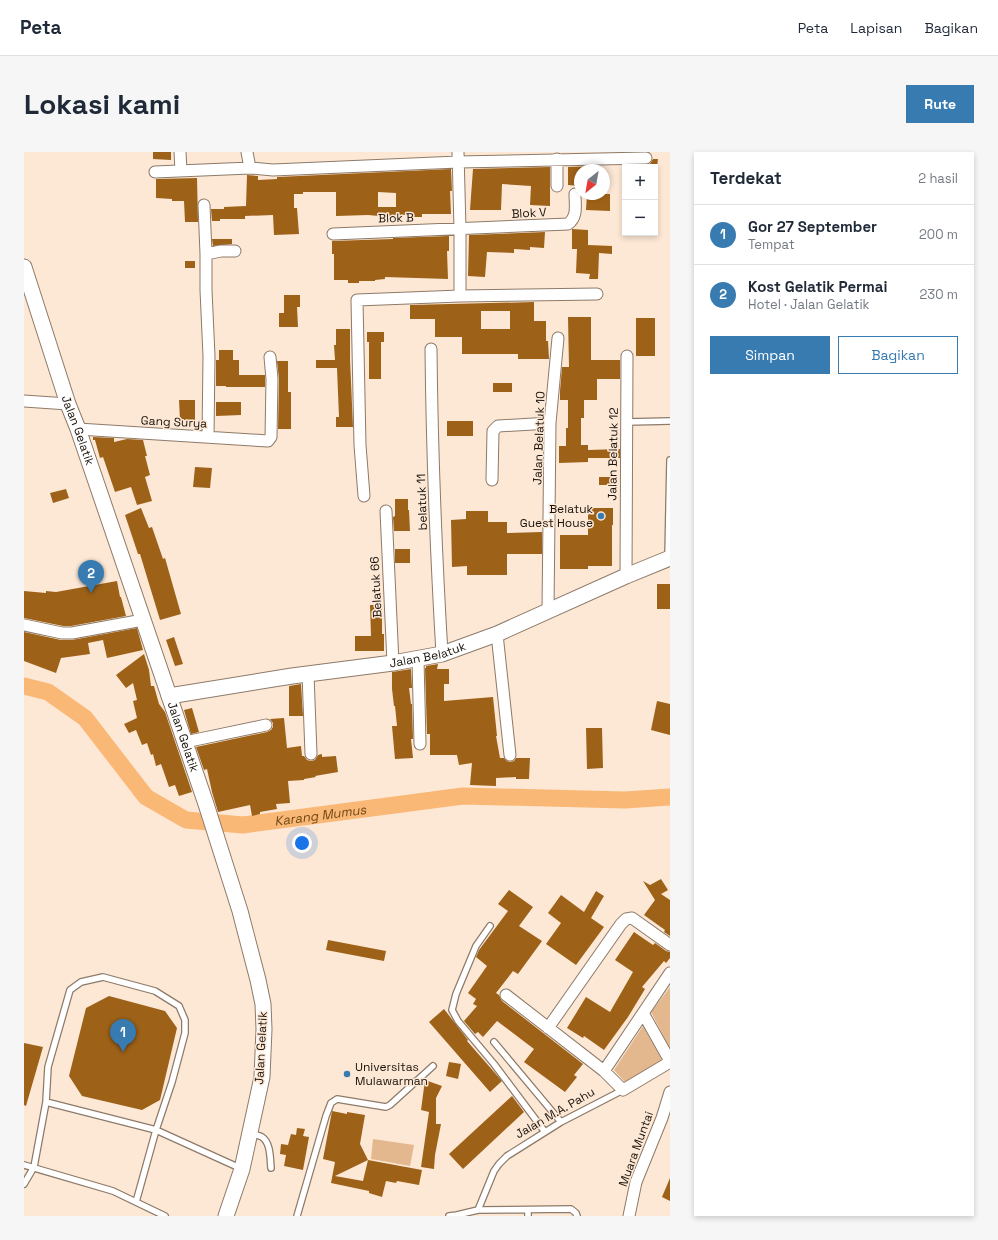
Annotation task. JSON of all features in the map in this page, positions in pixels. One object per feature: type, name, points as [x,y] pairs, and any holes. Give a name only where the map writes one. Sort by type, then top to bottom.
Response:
[{"type":"street","points":[[180,152],[181,171]]},
{"type":"street","points":[[247,152],[250,168]]},
{"type":"street","points":[[155,172],[250,168],[273,170],[458,157],[557,160],[646,158]]},
{"type":"street","points":[[458,157],[460,296]]},
{"type":"street","points":[[557,160],[557,186]]},
{"type":"street","name":"Blok V","points":[[460,229],[568,224],[574,218],[575,200]]},
{"type":"street","points":[[204,205],[209,356],[208,437]]},
{"type":"street","name":"Blok B","points":[[333,234],[460,229]]},
{"type":"street","points":[[206,254],[235,250]]},
{"type":"street","name":"Jalan Gelatik","points":[[24,266],[68,404],[78,429],[206,804],[240,911],[258,980],[263,1004],[264,1029],[262,1077],[242,1169],[226,1216]]},
{"type":"street","points":[[364,496],[360,445],[357,300],[460,296],[597,294]]},
{"type":"street","name":"Jalan Belatuk 10","points":[[548,611],[550,423],[558,338]]},
{"type":"street","name":"belatuk 11","points":[[431,349],[431,402],[442,654]]},
{"type":"street","name":"Jalan Belatuk 12","points":[[626,576],[627,356]]},
{"type":"street","name":"Gang Surya","points":[[78,429],[269,440],[271,437],[272,379],[270,357]]},
{"type":"street","points":[[24,400],[68,404]]},
{"type":"street","points":[[492,480],[493,431],[498,426],[550,423]]},
{"type":"street","name":"Belatuk 66","points":[[386,511],[393,663]]},
{"type":"street","name":"Jalan Belatuk","points":[[169,696],[308,674],[393,663],[442,654],[497,634],[669,558]]},
{"type":"street","points":[[24,625],[62,633],[143,620]]},
{"type":"street","points":[[497,634],[510,755]]},
{"type":"street","points":[[418,659],[420,744]]},
{"type":"street","points":[[308,674],[311,754]]},
{"type":"street","points":[[185,742],[266,725]]},
{"type":"street","points":[[548,1028],[626,919],[632,918],[670,946]]},
{"type":"street","points":[[604,1071],[670,973]]},
{"type":"street","points":[[506,995],[604,1071],[623,1090]]},
{"type":"street","points":[[643,1013],[670,1061]]},
{"type":"street","name":"Jalan M.A. Pahu","points":[[623,1090],[670,1061]]},
{"type":"street","name":"Muara Muntai","points":[[629,1216],[636,1182],[662,1118],[670,1092]]},
{"type":"lane","points":[[627,422],[670,421]]},
{"type":"lane","points":[[669,558],[670,460]]},
{"type":"lane","points":[[490,926],[476,946],[456,994],[452,1010],[458,1021],[494,1064],[545,1132]]},
{"type":"lane","points":[[24,1184],[34,1167],[46,1102],[48,1068],[70,990],[81,982],[103,977],[155,991],[179,1006],[185,1020],[185,1033],[172,1082],[156,1130],[136,1202]]},
{"type":"lane","points":[[494,1042],[562,1122]]},
{"type":"lane","points":[[297,1216],[331,1103],[337,1099],[386,1108],[434,1066]]},
{"type":"lane","name":"Jalan M.A. Pahu","points":[[478,1210],[494,1171],[507,1156],[562,1122],[623,1090]]},
{"type":"lane","points":[[46,1102],[156,1130],[242,1169]]},
{"type":"lane","points":[[249,1133],[262,1137],[265,1140],[269,1148],[271,1168]]},
{"type":"lane","points":[[24,1165],[113,1191],[165,1216]]},
{"type":"lane","points":[[449,1216],[457,1216],[478,1210],[492,1213],[528,1213],[571,1209],[577,1216]]},
{"type":"shaded area","points":[[670,987],[670,1049],[651,1012]]},
{"type":"shaded area","points":[[643,1026],[662,1060],[625,1082],[614,1070]]},
{"type":"shaded area","points":[[373,1139],[414,1145],[410,1166],[371,1159]]},
{"type":"building","points":[[153,152],[171,152],[171,160],[153,159]]},
{"type":"building","points":[[653,159],[658,159],[657,164],[650,164]]},
{"type":"building","points":[[550,167],[550,206],[530,205],[531,186],[502,184],[501,210],[470,210],[473,169]]},
{"type":"building","points":[[568,167],[574,167],[574,186],[568,185]]},
{"type":"building","points":[[451,169],[451,214],[422,214],[422,217],[410,217],[410,215],[393,215],[393,217],[368,215],[336,216],[336,192],[303,192],[303,194],[294,194],[294,208],[297,208],[299,234],[274,235],[273,215],[245,216],[245,219],[220,219],[220,221],[212,221],[211,209],[246,206],[247,175],[258,176],[258,180],[277,179],[277,177]],"holes":[[[378,192],[396,193],[396,207],[378,207]]]},
{"type":"building","points":[[197,178],[198,222],[185,222],[184,201],[172,201],[172,199],[156,198],[156,179]]},
{"type":"building","points":[[587,200],[610,200],[610,211],[586,210]]},
{"type":"building","points":[[572,229],[588,230],[588,245],[612,246],[612,254],[599,253],[598,279],[589,279],[590,274],[576,273],[577,249],[572,249]]},
{"type":"building","points":[[545,232],[544,248],[530,247],[530,250],[514,249],[514,253],[487,252],[485,277],[468,276],[469,235]]},
{"type":"building","points":[[449,236],[449,251],[447,251],[448,279],[385,277],[385,279],[375,281],[359,281],[359,283],[348,283],[348,280],[334,280],[334,254],[332,254],[332,241]]},
{"type":"building","points":[[212,239],[232,239],[232,244],[213,246]]},
{"type":"building","points":[[185,261],[195,261],[195,268],[185,268]]},
{"type":"building","points":[[284,295],[300,295],[300,307],[297,307],[298,327],[279,327],[279,313],[284,313]]},
{"type":"building","points":[[534,302],[534,321],[546,321],[546,341],[548,341],[549,359],[518,359],[518,354],[462,354],[462,337],[435,337],[435,319],[410,319],[410,305]],"holes":[[[481,311],[510,311],[510,329],[481,329]]]},
{"type":"building","points":[[568,317],[591,317],[591,360],[620,360],[620,379],[597,379],[597,400],[584,400],[584,418],[581,418],[581,445],[588,445],[588,450],[620,449],[620,458],[588,458],[588,462],[559,463],[559,446],[566,446],[566,428],[568,428],[568,400],[560,400],[560,391],[562,367],[569,367]]},
{"type":"building","points":[[636,318],[655,318],[655,356],[636,356]]},
{"type":"building","points":[[336,329],[350,329],[353,427],[336,427],[336,417],[339,417],[337,368],[316,368],[316,360],[335,360],[334,345],[336,345]]},
{"type":"building","points":[[367,332],[384,332],[384,342],[381,342],[381,379],[369,379],[369,342],[367,342]]},
{"type":"building","points":[[219,350],[233,350],[233,360],[239,360],[239,375],[265,375],[265,387],[216,386],[216,360],[219,360]]},
{"type":"building","points":[[277,361],[288,361],[288,392],[291,392],[291,429],[278,429],[279,379]]},
{"type":"building","points":[[493,383],[512,383],[512,392],[493,392]]},
{"type":"building","points":[[179,400],[195,400],[195,420],[180,420]]},
{"type":"building","points":[[216,402],[241,402],[241,415],[216,416]]},
{"type":"building","points":[[447,421],[473,421],[473,436],[447,436]]},
{"type":"building","points":[[93,437],[114,438],[114,442],[127,439],[143,440],[150,475],[145,477],[152,501],[137,505],[131,487],[115,492],[103,457],[100,458]]},
{"type":"building","points":[[195,467],[212,468],[210,488],[193,487]]},
{"type":"building","points":[[599,477],[613,477],[613,485],[599,485]]},
{"type":"building","points":[[66,489],[69,498],[53,503],[50,493]]},
{"type":"building","points":[[395,499],[408,499],[410,531],[394,531],[393,517],[395,516]]},
{"type":"building","points":[[141,508],[149,528],[152,527],[163,559],[165,558],[181,614],[160,620],[140,554],[138,554],[125,515]]},
{"type":"building","points":[[588,508],[613,508],[612,566],[588,566],[588,569],[560,569],[560,535],[588,535]]},
{"type":"building","points":[[466,511],[488,511],[488,522],[507,522],[507,533],[542,532],[542,554],[507,554],[507,575],[467,575],[467,566],[452,567],[451,520],[466,519]]},
{"type":"building","points":[[395,549],[410,549],[410,563],[395,563]]},
{"type":"building","points":[[117,581],[126,616],[71,626],[63,626],[24,618],[24,591],[46,593],[46,591],[56,592]]},
{"type":"building","points":[[657,584],[670,584],[670,609],[657,609]]},
{"type":"building","points":[[370,605],[382,605],[382,634],[384,634],[384,651],[355,651],[355,636],[371,636]]},
{"type":"building","points":[[137,628],[143,650],[107,658],[103,640],[88,643],[90,654],[61,658],[56,673],[24,661],[24,632],[61,640],[72,640]]},
{"type":"building","points":[[174,637],[183,664],[175,666],[166,640]]},
{"type":"building","points":[[144,654],[149,670],[151,686],[154,686],[159,704],[165,712],[192,792],[179,796],[175,785],[169,787],[161,764],[156,766],[153,754],[151,755],[147,743],[142,745],[136,730],[129,733],[124,724],[137,718],[133,701],[137,700],[133,683],[126,688],[116,675]]},
{"type":"building","points":[[438,664],[437,669],[449,669],[449,684],[444,684],[444,701],[493,697],[496,736],[500,758],[504,758],[510,762],[514,761],[516,758],[530,758],[529,779],[516,779],[516,777],[496,778],[496,786],[470,785],[472,763],[459,765],[457,755],[430,755],[430,734],[427,734],[425,668],[426,666]]},
{"type":"building","points":[[411,669],[412,688],[409,688],[412,704],[413,739],[411,739],[413,758],[395,759],[392,726],[397,726],[392,689],[392,672]]},
{"type":"building","points":[[301,684],[303,716],[289,716],[289,686]]},
{"type":"building","points":[[657,701],[670,704],[670,735],[651,730]]},
{"type":"building","points":[[192,708],[199,732],[191,734],[184,710]]},
{"type":"building","points":[[284,718],[287,748],[301,746],[302,756],[311,761],[315,760],[318,755],[322,754],[322,757],[336,756],[338,772],[315,776],[316,777],[304,780],[288,781],[290,803],[276,804],[277,809],[260,812],[260,814],[252,816],[250,805],[218,812],[207,769],[204,770],[196,747],[267,732],[273,727],[273,723],[270,719]]},
{"type":"building","points":[[586,728],[602,728],[603,768],[587,769]]},
{"type":"building","points":[[661,879],[668,890],[661,894],[670,900],[670,936],[664,932],[665,930],[644,915],[655,900],[643,881],[650,885]]},
{"type":"building","points":[[509,890],[533,907],[519,926],[542,941],[518,974],[513,971],[496,993],[502,1001],[583,1064],[574,1075],[577,1077],[565,1092],[524,1062],[534,1049],[497,1021],[483,1037],[478,1032],[475,1034],[464,1021],[477,1006],[473,1004],[476,999],[468,993],[487,966],[476,957],[479,950],[508,911],[498,904]]},
{"type":"building","points":[[596,891],[604,896],[591,918],[604,927],[576,965],[546,944],[561,923],[548,913],[561,895],[584,912]]},
{"type":"building","points":[[634,932],[653,945],[655,943],[666,951],[670,952],[670,958],[666,963],[664,961],[642,987],[645,989],[628,1017],[604,1050],[584,1036],[583,1038],[567,1028],[586,997],[610,1012],[633,972],[615,960]]},
{"type":"building","points":[[328,940],[386,951],[384,961],[326,950]]},
{"type":"building","points":[[109,996],[165,1011],[177,1028],[160,1100],[142,1110],[82,1096],[69,1076],[86,1008]]},
{"type":"building","points":[[444,1009],[468,1040],[467,1041],[502,1081],[490,1092],[429,1022]]},
{"type":"building","points":[[24,1043],[43,1047],[26,1106],[24,1105]]},
{"type":"building","points":[[449,1062],[461,1064],[458,1079],[446,1076]]},
{"type":"building","points":[[425,1080],[442,1086],[436,1098],[436,1124],[441,1124],[434,1169],[421,1167],[429,1112],[421,1110]]},
{"type":"building","points":[[512,1096],[524,1112],[463,1169],[449,1154]]},
{"type":"building","points":[[332,1111],[347,1114],[347,1112],[365,1115],[360,1144],[368,1160],[422,1170],[419,1185],[397,1181],[396,1183],[386,1181],[382,1197],[369,1193],[369,1191],[331,1183],[335,1162],[323,1159]],"holes":[[[368,1160],[363,1181],[335,1176]]]},
{"type":"building","points":[[297,1128],[305,1129],[303,1136],[309,1137],[303,1170],[284,1166],[286,1155],[280,1154],[281,1144],[288,1145],[291,1134],[296,1135]]},
{"type":"building","points":[[670,1178],[670,1201],[662,1197]]},
{"type":"waterway","name":"Karang Mumus","points":[[24,686],[48,692],[85,718],[146,797],[186,820],[243,825],[463,796],[625,800],[670,797]]},
{"type":"place","name":"Belatuk Guest House","points":[[601,516]]},
{"type":"place","name":"Kost Gelatik Permai","points":[[91,593]]},
{"type":"place","name":"Gor 27 September","points":[[123,1052]]},
{"type":"place","name":"Universitas Mulawarman","points":[[347,1074]]}]
